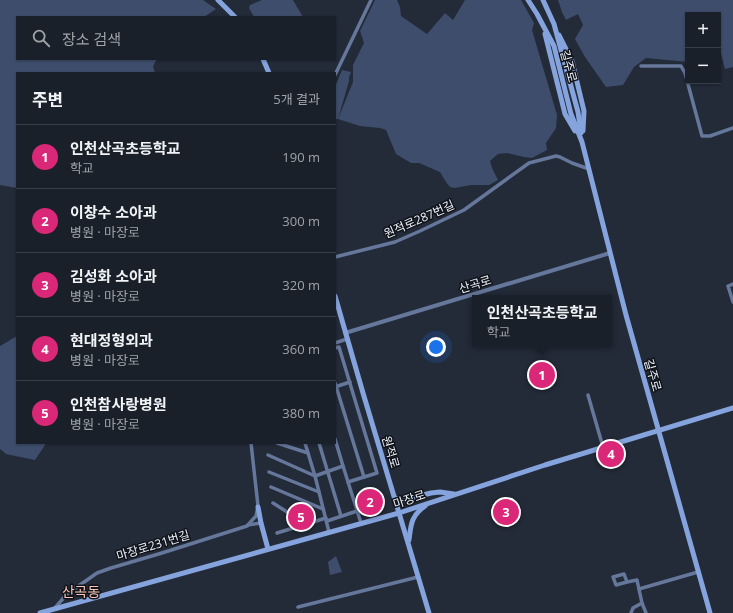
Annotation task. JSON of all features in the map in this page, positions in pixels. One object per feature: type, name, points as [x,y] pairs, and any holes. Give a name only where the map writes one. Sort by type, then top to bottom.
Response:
[{"type":"main road","points":[[218,0],[234,16]]},
{"type":"main road","points":[[528,0],[543,25],[565,114],[582,142]]},
{"type":"main road","points":[[543,0],[574,66],[584,111],[582,142]]},
{"type":"main road","points":[[262,60],[268,72]]},
{"type":"main road","name":"길주로","points":[[582,142],[626,315],[710,613]]},
{"type":"main road","name":"원적로","points":[[336,299],[429,613]]},
{"type":"main road","name":"마장로","points":[[40,613],[399,513],[545,465],[733,408]]},
{"type":"main road","points":[[394,497],[400,502],[431,492],[456,494]]},
{"type":"main road","points":[[409,543],[410,529],[413,520],[418,512],[430,502]]},
{"type":"main road","points":[[258,507],[268,549]]},
{"type":"street","points":[[336,73],[371,0]]},
{"type":"street","points":[[641,66],[681,66],[686,73],[702,136],[710,136],[733,128]]},
{"type":"street","name":"원적로287번길","points":[[336,257],[395,242],[464,210],[533,161],[560,156],[572,163],[589,169]]},
{"type":"street","name":"산곡로","points":[[346,333],[610,253]]},
{"type":"street","points":[[733,284],[728,286],[733,302]]},
{"type":"street","points":[[336,342],[347,339]]},
{"type":"street","points":[[336,348],[339,347],[377,473],[348,482]]},
{"type":"street","points":[[336,385],[350,382]]},
{"type":"street","points":[[336,388],[364,477]]},
{"type":"street","points":[[588,395],[603,447]]},
{"type":"street","points":[[336,443],[361,523]]},
{"type":"street","points":[[247,526],[256,516],[258,507],[251,444]]},
{"type":"street","points":[[280,444],[308,453]]},
{"type":"street","points":[[304,444],[315,476],[330,532]]},
{"type":"street","points":[[319,444],[341,516]]},
{"type":"street","points":[[268,455],[315,476],[344,466]]},
{"type":"street","points":[[269,472],[319,492]]},
{"type":"street","points":[[271,487],[323,509]]},
{"type":"street","points":[[273,503],[306,524]]},
{"type":"street","points":[[277,533],[357,511]]},
{"type":"street","name":"마장로231번길","points":[[54,609],[67,594],[97,573],[162,554],[247,526],[261,523]]},
{"type":"street","points":[[639,589],[698,572]]},
{"type":"street","points":[[298,607],[418,577]]},
{"type":"street","points":[[627,582],[637,580],[642,603],[646,613]]},
{"type":"street","points":[[631,613],[633,608],[642,603]]},
{"type":"shaded area","points":[[0,0],[203,0],[216,9],[206,16],[16,16],[16,60],[156,60],[153,66],[155,72],[16,72],[16,188],[0,185]]},
{"type":"shaded area","points":[[262,0],[293,0],[302,16],[253,16],[249,8],[250,5]]},
{"type":"shaded area","points":[[375,0],[397,0],[400,7],[401,16],[427,34],[445,13],[453,20],[465,0],[521,0],[534,23],[532,30],[557,115],[556,128],[546,143],[547,150],[532,158],[507,153],[498,154],[490,161],[498,180],[489,185],[471,185],[455,188],[450,187],[440,172],[419,163],[411,163],[396,154],[386,130],[360,126],[338,119],[353,82],[353,65],[364,43],[360,31]]},
{"type":"shaded area","points":[[558,0],[733,0],[733,67],[725,69],[721,53],[721,12],[685,12],[685,62],[646,58],[634,67],[623,85],[606,87],[585,57],[575,39],[583,25],[578,14],[566,20]]},
{"type":"shaded area","points":[[342,70],[351,72],[338,119],[336,119],[336,85]]},
{"type":"shaded area","points":[[16,337],[16,444],[45,444],[35,460],[6,454],[0,449],[0,346]]},
{"type":"shaded area","points":[[336,556],[342,572],[330,575],[328,562]]},
{"type":"place","name":"인천산곡초등학교","points":[[542,375]]},
{"type":"place","name":"현대정형외과","points":[[611,454]]},
{"type":"place","name":"이창수 소아과","points":[[370,502]]},
{"type":"place","name":"김성화 소아과","points":[[506,512]]},
{"type":"place","name":"인천참사랑병원","points":[[301,517]]},
{"type":"district","name":"산곡동","points":[[81,591]]}]
